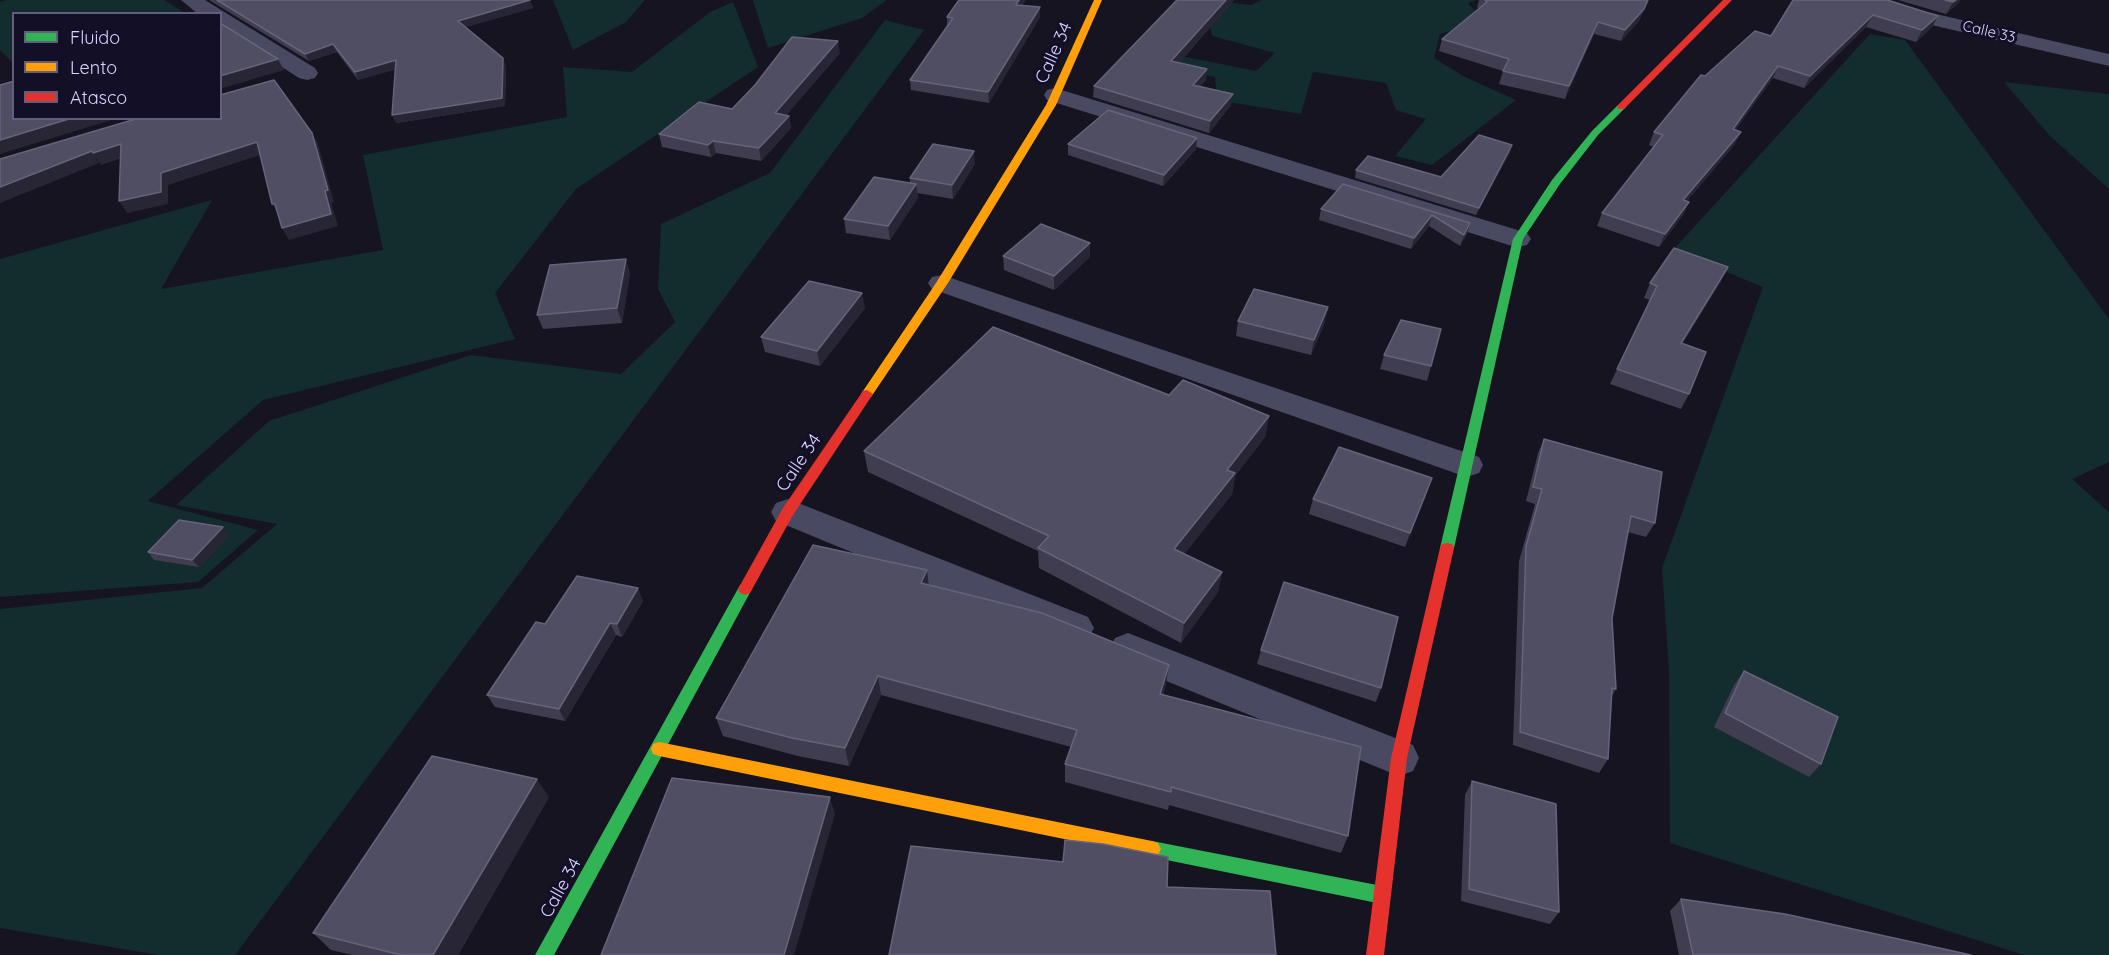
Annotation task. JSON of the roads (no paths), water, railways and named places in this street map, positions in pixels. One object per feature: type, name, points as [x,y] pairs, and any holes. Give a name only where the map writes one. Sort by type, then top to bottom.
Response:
[{"type":"street","points":[[191,0],[210,12]]},
{"type":"street","name":"Calle 34","points":[[544,955],[788,512],[942,283],[1055,95],[1098,0]]},
{"type":"street","points":[[1375,955],[1400,758],[1518,238],[1556,182],[1595,134],[1728,0]]},
{"type":"street","name":"Calle 33","points":[[1871,0],[1917,16],[2109,60]]},
{"type":"street","points":[[222,19],[307,73],[285,80]]},
{"type":"street","points":[[1055,95],[1518,238]]},
{"type":"street","points":[[942,283],[1467,465]]},
{"type":"street","points":[[788,512],[1400,758]]},
{"type":"street","points":[[659,749],[1382,895]]}]
